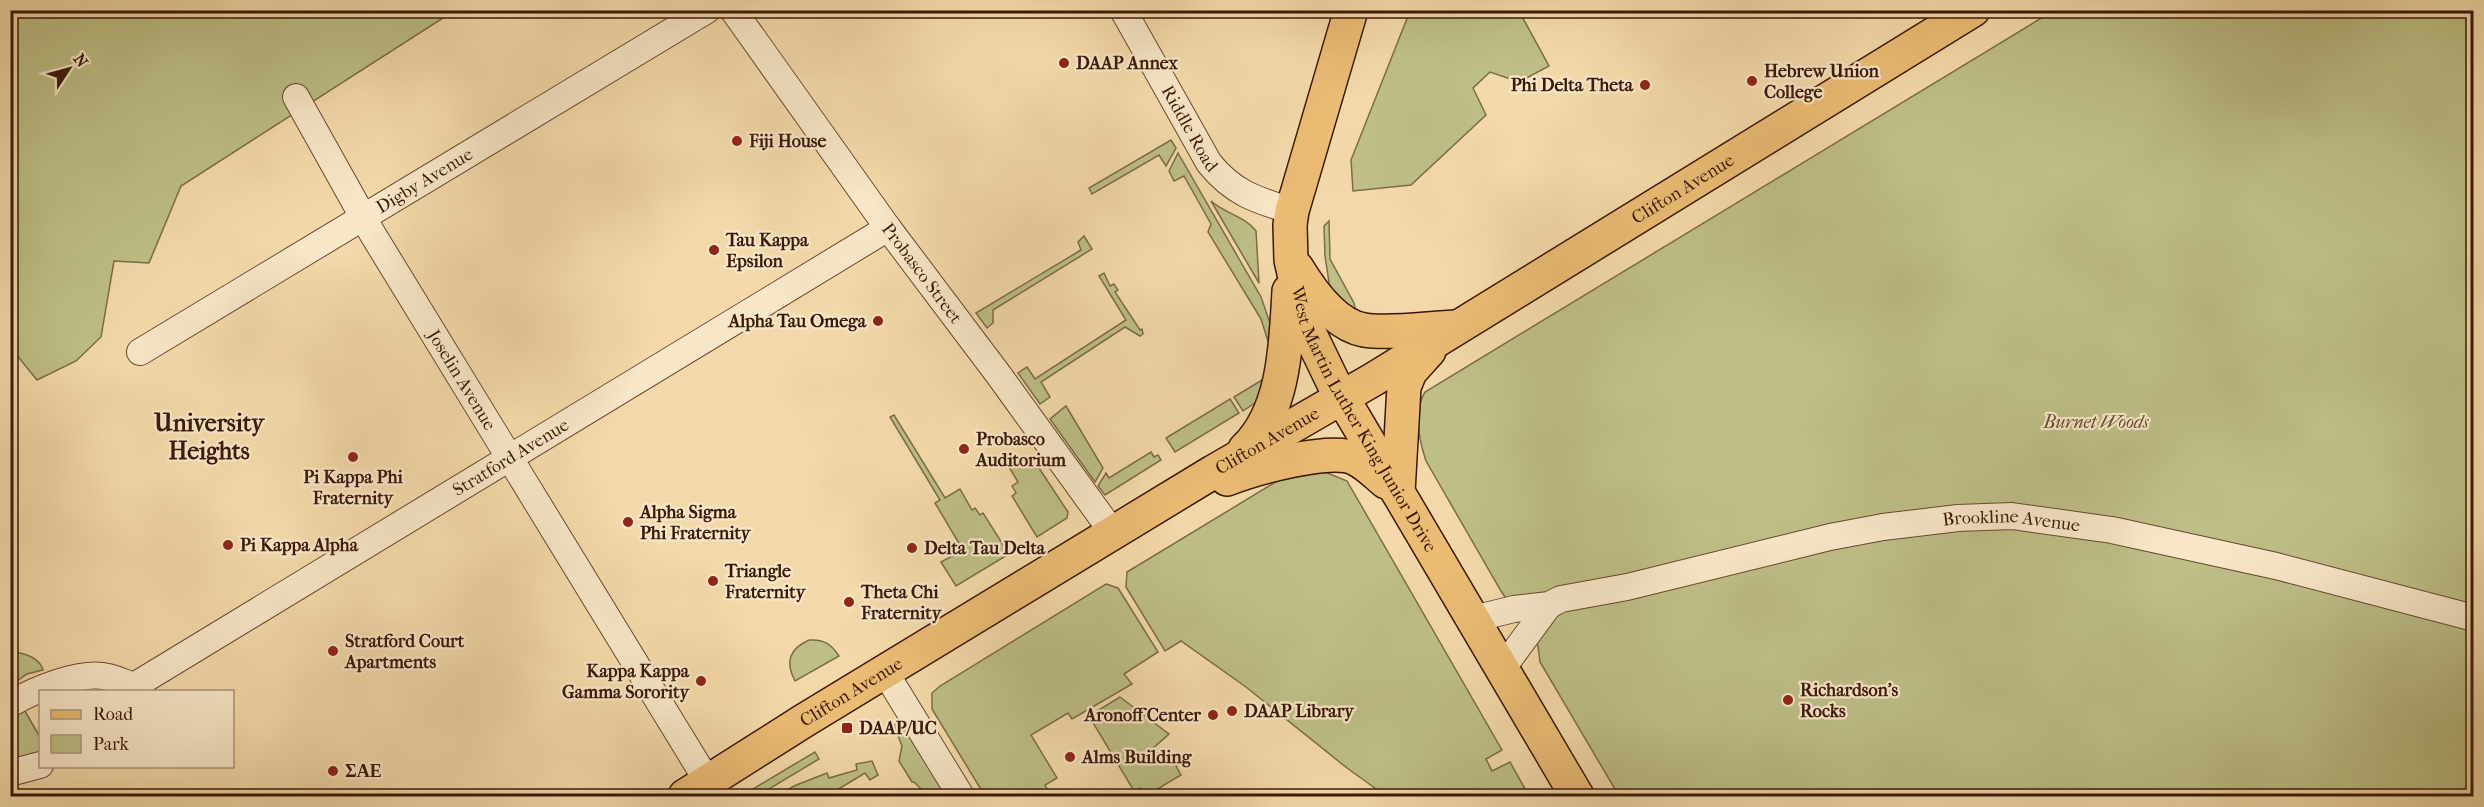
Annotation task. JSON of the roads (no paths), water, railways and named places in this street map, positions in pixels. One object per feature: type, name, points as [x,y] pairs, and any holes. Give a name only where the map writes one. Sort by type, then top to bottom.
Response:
[{"type":"main road","name":"West Martin Luther King Junior Drive","points":[[1351,10],[1292,211],[1291,260],[1306,326],[1316,351],[1576,796]]},
{"type":"main road","name":"Clifton Avenue","points":[[697,789],[1113,533],[1343,398],[1973,10]]},
{"type":"main road","points":[[1291,260],[1302,278],[1325,304],[1348,324],[1361,330],[1458,327]]},
{"type":"main road","points":[[1234,460],[1260,432],[1275,400],[1285,338],[1291,260]]},
{"type":"main road","points":[[1398,492],[1404,387],[1410,372],[1422,356],[1458,327]]},
{"type":"main road","points":[[1164,503],[1254,470],[1284,462],[1330,455],[1357,459],[1398,492]]},
{"type":"street","name":"Digby Avenue","points":[[140,352],[707,10]]},
{"type":"street","name":"Probasco Street","points":[[734,10],[888,228],[998,374],[1113,533]]},
{"type":"street","name":"Riddle Road","points":[[1123,10],[1209,163],[1220,176],[1240,192],[1256,200],[1292,211]]},
{"type":"street","name":"Joselin Avenue","points":[[296,98],[363,218],[508,459],[697,789]]},
{"type":"street","name":"Stratford Avenue","points":[[10,704],[45,687],[80,678],[106,676],[133,689],[888,228]]},
{"type":"street","name":"Brookline Avenue","points":[[1473,619],[1514,609],[1549,605],[1561,599],[1627,587],[1830,537],[1883,527],[1958,518],[2012,516],[2112,530],[2276,566],[2474,618]]},
{"type":"street","points":[[1502,669],[1549,605]]},
{"type":"street","points":[[885,672],[961,796]]},
{"type":"street","points":[[10,772],[39,765]]},
{"type":"place","name":"DAAP Annex","points":[[1064,63]]},
{"type":"place","name":"Hebrew Union College","points":[[1752,81]]},
{"type":"place","name":"Phi Delta Theta","points":[[1645,85]]},
{"type":"place","name":"Fiji House","points":[[737,141]]},
{"type":"place","name":"Tau Kappa Epsilon","points":[[714,250]]},
{"type":"place","name":"Alpha Tau Omega","points":[[878,321]]},
{"type":"place","name":"Probasco Auditorium","points":[[964,449]]},
{"type":"place","name":"Pi Kappa Phi Fraternity","points":[[353,457]]},
{"type":"place","name":"Alpha Sigma Phi Fraternity","points":[[628,522]]},
{"type":"place","name":"Pi Kappa Alpha","points":[[228,545]]},
{"type":"place","name":"Delta Tau Delta","points":[[912,548]]},
{"type":"place","name":"Triangle Fraternity","points":[[713,581]]},
{"type":"place","name":"Theta Chi Fraternity","points":[[849,602]]},
{"type":"place","name":"Stratford Court Apartments","points":[[333,651]]},
{"type":"place","name":"Kappa Kappa Gamma Sorority","points":[[701,681]]},
{"type":"place","name":"Richardson’s Rocks","points":[[1788,700]]},
{"type":"place","name":"DAAP Library","points":[[1232,711]]},
{"type":"place","name":"Aronoff Center","points":[[1213,715]]},
{"type":"place","name":"DAAP/UC","points":[[847,728]]},
{"type":"place","name":"Alms Building","points":[[1070,757]]},
{"type":"place","name":"ΣΑΕ","points":[[333,771]]},
{"type":"district","name":"University Heights","points":[[209,437]]},
{"type":"park label","name":"Burnet Woods","points":[[2096,422]]}]
